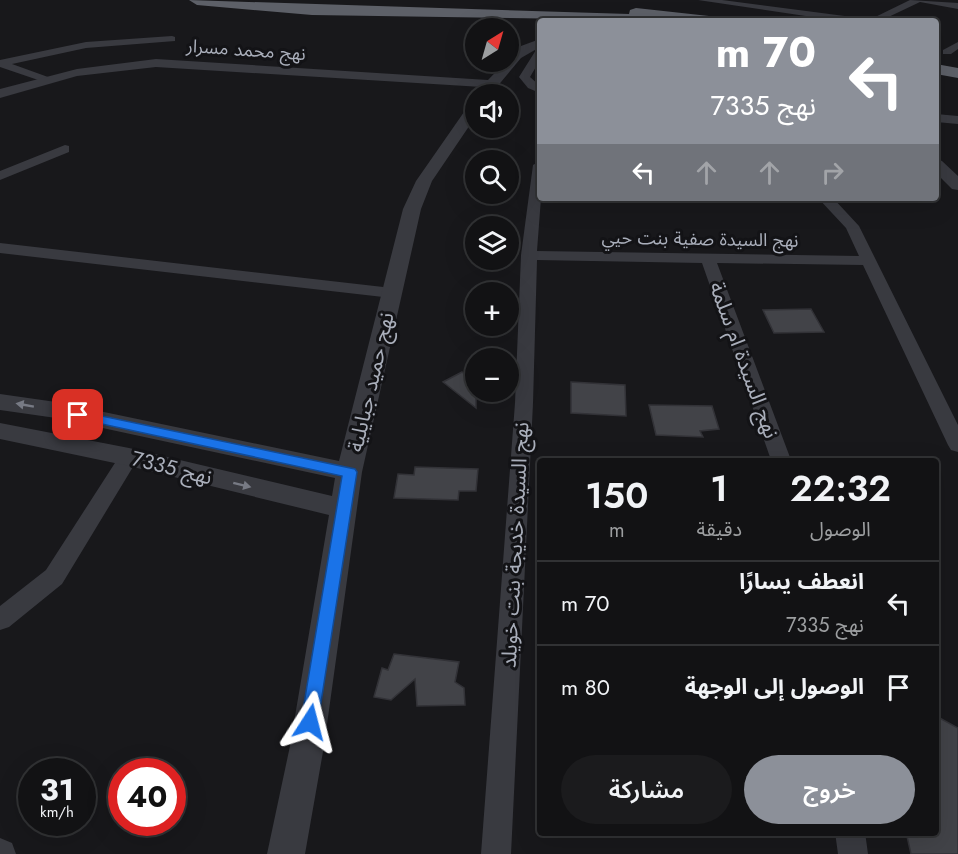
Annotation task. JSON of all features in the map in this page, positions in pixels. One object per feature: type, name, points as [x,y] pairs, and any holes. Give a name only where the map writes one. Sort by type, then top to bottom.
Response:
[{"type":"highway","points":[[197,0],[360,6],[586,9],[678,18]]},
{"type":"highway","points":[[267,2],[321,11],[545,13],[616,18]]},
{"type":"highway","points":[[939,70],[958,73]]},
{"type":"street","points":[[702,0],[837,18]]},
{"type":"street","points":[[878,18],[917,0]]},
{"type":"street","points":[[922,0],[958,5]]},
{"type":"street","points":[[943,0],[958,5]]},
{"type":"street","points":[[1,63],[86,45],[172,39]]},
{"type":"street","points":[[947,60],[958,45]]},
{"type":"street","name":"نهج حميد جبايلية","points":[[495,84],[537,47]]},
{"type":"street","points":[[537,48],[524,77],[537,88]]},
{"type":"street","points":[[1,63],[44,79]]},
{"type":"street","name":"نهج محمد مسرار","points":[[0,94],[44,79],[88,69],[156,63],[465,92]]},
{"type":"street","name":"نهج محمد مسرار","points":[[0,102],[84,77],[148,70],[465,93]]},
{"type":"street","points":[[939,117],[958,120]]},
{"type":"street","name":"نهج حميد جبايلية","points":[[286,854],[350,472],[392,293],[419,190],[465,122]]},
{"type":"street","points":[[0,176],[65,149]]},
{"type":"street","points":[[939,167],[958,185]]},
{"type":"street","name":"نهج السيدة خديجة بنت خويلد","points":[[496,854],[524,403],[529,255],[537,182]]},
{"type":"street","points":[[828,201],[852,226],[958,445]]},
{"type":"street","points":[[0,248],[392,293]]},
{"type":"street","name":"نهج السيدة صفية بنت حيي","points":[[529,255],[870,261]]},
{"type":"street","name":"نهج السيدة ام سلمة","points":[[708,258],[780,458]]},
{"type":"street","name":"نهج 7335","points":[[0,402],[67,413],[350,472]]},
{"type":"street","name":"نهج 7335","points":[[0,431],[129,457],[344,509]]},
{"type":"street","points":[[0,620],[54,577],[69,557],[129,457]]},
{"type":"street","points":[[851,836],[853,854]]},
{"type":"building","points":[[811,309],[824,332],[774,333],[763,310]]},
{"type":"building","points":[[462,372],[465,375],[465,399],[443,382]]},
{"type":"building","points":[[571,382],[625,385],[626,416],[571,413]]},
{"type":"building","points":[[468,402],[476,402],[476,408]]},
{"type":"building","points":[[649,405],[712,406],[719,429],[700,431],[703,437],[656,435]]},
{"type":"building","points":[[415,467],[478,469],[476,491],[459,491],[458,500],[394,498],[398,474],[414,475]]},
{"type":"building","points":[[394,654],[459,662],[455,682],[464,688],[465,705],[417,706],[415,679],[391,700],[374,697],[382,668],[388,670]]},
{"type":"building","points":[[939,718],[958,728],[958,854],[911,854],[907,836],[939,836]]},
{"type":"route","points":[[78,415],[350,472],[310,722]]}]
